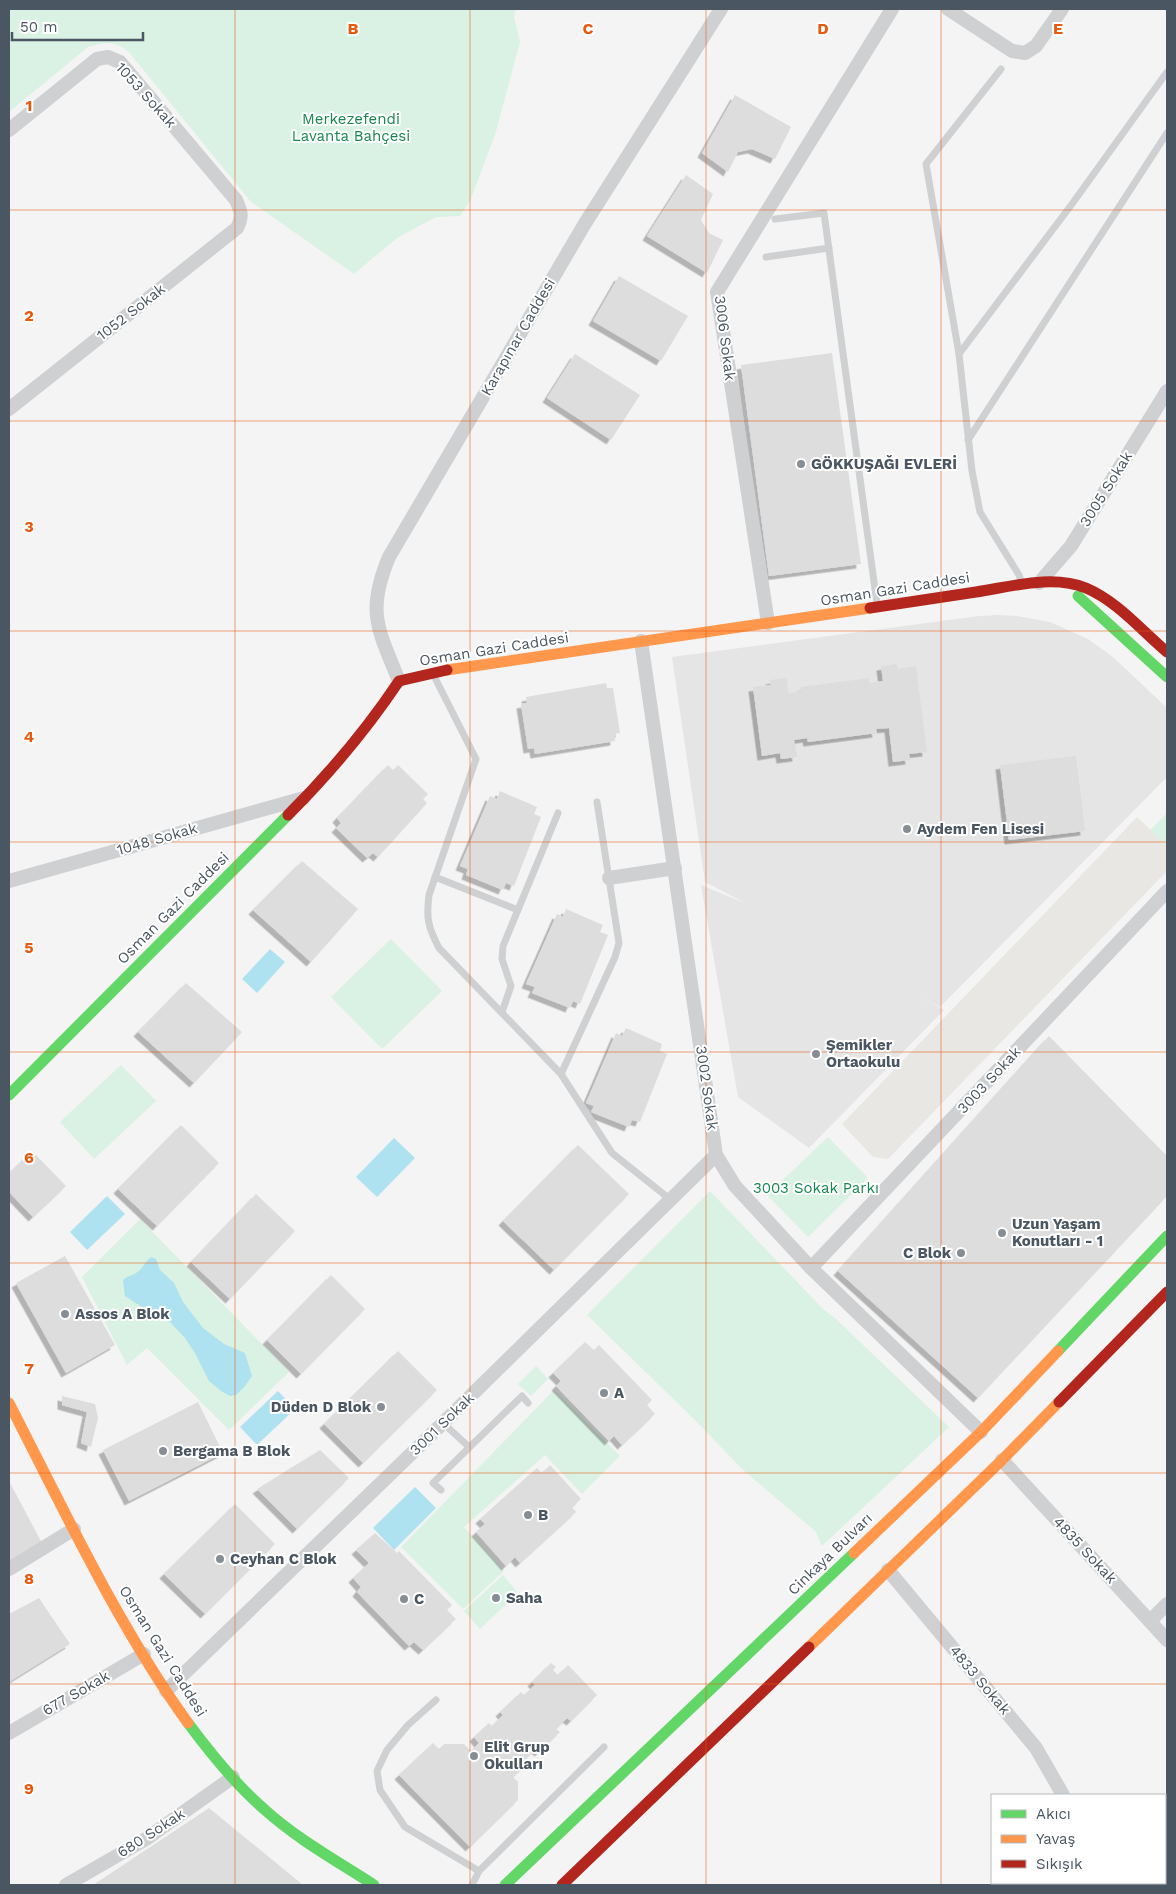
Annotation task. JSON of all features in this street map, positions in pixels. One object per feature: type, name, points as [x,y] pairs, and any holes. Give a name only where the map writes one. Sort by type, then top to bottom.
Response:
[{"type":"street","name":"Karapınar Caddesi","points":[[399,681],[376,619],[376,598],[379,580],[389,557],[584,225],[721,9]]},
{"type":"street","name":"3006 Sokak","points":[[768,623],[716,292],[892,9]]},
{"type":"street","points":[[948,9],[1012,51],[1025,53],[1036,46],[1062,9]]},
{"type":"street","name":"1053 Sokak","points":[[9,130],[97,59],[108,57],[120,62],[236,200],[240,209]]},
{"type":"street","name":"1052 Sokak","points":[[9,409],[237,228],[242,219],[240,209]]},
{"type":"street","name":"3005 Sokak","points":[[1039,583],[1071,546],[1167,390]]},
{"type":"street","name":"Osman Gazi Caddesi","points":[[9,1095],[304,798],[376,716],[399,681],[432,672],[1022,585],[1059,582],[1078,585],[1093,592],[1111,604],[1167,652]]},
{"type":"street","name":"Osman Gazi Caddesi","points":[[1039,583],[1071,591],[1083,599],[1167,677]]},
{"type":"street","name":"3002 Sokak","points":[[641,641],[716,1155],[736,1186],[811,1268],[981,1432]]},
{"type":"street","name":"1048 Sokak","points":[[9,881],[304,798]]},
{"type":"street","points":[[609,878],[675,868]]},
{"type":"street","name":"3003 Sokak","points":[[811,1268],[1167,891]]},
{"type":"street","name":"3001 Sokak","points":[[166,1691],[716,1155]]},
{"type":"street","name":"Cinkaya Bulvarı","points":[[505,1885],[981,1432],[1167,1236]]},
{"type":"street","points":[[562,1885],[1002,1460],[1167,1292]]},
{"type":"street","name":"Osman Gazi Caddesi","points":[[9,1403],[126,1625],[166,1691],[197,1733],[251,1798],[288,1830],[374,1885]]},
{"type":"street","name":"4835 Sokak","points":[[1002,1460],[1167,1640]]},
{"type":"street","points":[[9,1569],[74,1529]]},
{"type":"street","name":"4833 Sokak","points":[[888,1570],[1036,1748],[1063,1794]]},
{"type":"street","points":[[1150,1621],[1167,1604]]},
{"type":"street","name":"677 Sokak","points":[[9,1733],[144,1654]]},
{"type":"street","name":"680 Sokak","points":[[66,1885],[146,1839],[233,1777]]},
{"type":"lane","points":[[1001,69],[926,164],[959,354],[972,471],[980,512],[1019,575],[1022,585]]},
{"type":"lane","points":[[959,354],[1072,204],[1167,72]]},
{"type":"lane","points":[[968,440],[1167,133]]},
{"type":"lane","points":[[775,219],[824,213],[877,607]]},
{"type":"lane","points":[[766,258],[829,248]]},
{"type":"lane","points":[[432,672],[476,759],[429,895],[427,913],[429,930],[439,948],[561,1074],[612,1153],[670,1200]]},
{"type":"lane","points":[[561,1074],[615,957],[619,943],[597,802]]},
{"type":"lane","points":[[502,1012],[511,986],[502,959],[503,946],[558,813]]},
{"type":"lane","points":[[435,876],[518,910]]},
{"type":"lane","points":[[441,1490],[433,1483],[522,1396],[528,1403]]},
{"type":"lane","points":[[443,1423],[469,1447]]},
{"type":"lane","points":[[436,1700],[408,1725],[387,1750],[377,1771],[380,1790],[405,1827],[479,1871]]},
{"type":"lane","points":[[472,1885],[479,1871],[604,1746]]},
{"type":"shaded area","name":"Aydem Fen Lisesi","points":[[999,615],[1050,622],[1088,639],[1113,657],[1167,708],[1167,777],[940,1007],[921,997],[944,1010],[809,1148],[738,1097],[701,885],[745,903],[705,882],[672,657],[979,616]]},
{"type":"shaded area","points":[[1137,817],[1167,846],[1167,871],[888,1159],[873,1157],[842,1124]]},
{"type":"green space","name":"Merkezefendi Lavanta Bahçesi","points":[[9,9],[516,9],[514,17],[520,42],[495,135],[470,201],[460,216],[436,217],[397,238],[354,274],[251,202],[128,51],[118,45],[104,43],[88,47],[9,112]]},
{"type":"green space","points":[[1167,813],[1167,846],[1150,830]]},
{"type":"green space","points":[[391,939],[442,991],[382,1049],[331,997]]},
{"type":"green space","points":[[121,1065],[156,1101],[94,1159],[60,1122]]},
{"type":"green space","name":"3003 Sokak Parkı","points":[[828,1137],[868,1178],[808,1237],[767,1195]]},
{"type":"green space","points":[[710,1191],[823,1309],[836,1319],[949,1427],[822,1546],[816,1532],[741,1468],[696,1421],[587,1315]]},
{"type":"green space","points":[[140,1219],[289,1372],[229,1430],[147,1348],[127,1365],[82,1277]]},
{"type":"green space","points":[[536,1366],[548,1379],[531,1396],[518,1384]]},
{"type":"green space","points":[[554,1390],[620,1456],[582,1494],[545,1455],[464,1527],[504,1571],[463,1609],[401,1547]]},
{"type":"green space","name":"Saha","points":[[503,1575],[518,1593],[480,1629],[464,1611]]},
{"type":"water","points":[[270,949],[285,962],[257,993],[242,979]]},
{"type":"water","points":[[394,1138],[415,1158],[377,1197],[356,1177]]},
{"type":"water","points":[[107,1196],[125,1214],[87,1250],[70,1232]]},
{"type":"water","points":[[151,1257],[156,1259],[160,1270],[174,1283],[183,1302],[203,1328],[224,1344],[245,1353],[252,1376],[236,1395],[230,1396],[209,1381],[195,1353],[185,1338],[170,1322],[125,1296],[123,1280],[139,1271]]},
{"type":"water","points":[[278,1391],[295,1409],[257,1445],[240,1427]]},
{"type":"water","points":[[415,1487],[436,1508],[394,1550],[373,1528]]},
{"type":"building","points":[[735,95],[791,127],[775,159],[752,149],[738,152],[728,172],[702,153]]},
{"type":"building","points":[[686,175],[713,194],[701,220],[709,233],[723,240],[707,273],[647,236]]},
{"type":"building","points":[[619,276],[688,316],[661,361],[593,321]]},
{"type":"building","name":"GÖKKUŞAĞI EVLERİ","points":[[832,353],[861,564],[769,576],[741,365]]},
{"type":"building","points":[[575,354],[640,395],[611,440],[547,398]]},
{"type":"building","points":[[897,664],[898,669],[916,666],[927,752],[909,754],[910,760],[893,762],[889,728],[876,729],[877,733],[808,742],[807,738],[794,740],[797,757],[781,759],[780,753],[762,756],[753,687],[771,685],[770,680],[787,678],[788,693],[801,691],[801,687],[869,678],[870,683],[883,681],[881,666]]},
{"type":"building","points":[[606,683],[607,688],[613,688],[620,733],[614,734],[615,741],[535,754],[534,748],[528,749],[521,704],[527,703],[526,697]]},
{"type":"building","points":[[1076,756],[1085,831],[1009,840],[1000,765]]},
{"type":"building","points":[[388,765],[393,770],[398,765],[428,794],[423,799],[427,803],[378,857],[373,853],[367,858],[336,828],[341,823],[337,818]]},
{"type":"building","points":[[500,791],[537,807],[534,814],[541,817],[514,886],[506,883],[503,890],[466,875],[468,869],[460,866],[490,796],[497,799]]},
{"type":"building","points":[[302,861],[358,909],[311,962],[253,910]]},
{"type":"building","points":[[566,909],[603,925],[600,932],[608,935],[580,1004],[573,1001],[570,1008],[532,993],[535,987],[526,984],[557,914],[563,917]]},
{"type":"building","points":[[186,983],[242,1032],[194,1083],[138,1032]]},
{"type":"building","points":[[626,1028],[662,1044],[660,1051],[667,1054],[640,1122],[632,1120],[629,1127],[591,1112],[594,1106],[586,1103],[616,1033],[622,1036]]},
{"type":"building","name":"Uzun Yaşam Konutları - 1","points":[[1049,1036],[1167,1156],[1167,1196],[978,1398],[838,1271]]},
{"type":"building","points":[[181,1125],[219,1163],[157,1226],[118,1189]]},
{"type":"building","points":[[578,1145],[629,1194],[554,1270],[503,1221]]},
{"type":"building","points":[[32,1151],[66,1186],[33,1217],[9,1192],[9,1173]]},
{"type":"building","points":[[256,1194],[295,1231],[230,1299],[191,1262]]},
{"type":"building","name":"Assos A Blok","points":[[65,1256],[115,1345],[66,1373],[16,1283]]},
{"type":"building","points":[[331,1275],[365,1309],[301,1374],[267,1340]]},
{"type":"building","name":"A","points":[[585,1342],[594,1350],[599,1345],[652,1400],[647,1405],[655,1414],[622,1445],[614,1436],[609,1441],[556,1386],[561,1381],[553,1373]]},
{"type":"building","name":"Düden D Blok","points":[[398,1351],[437,1390],[363,1463],[324,1424]]},
{"type":"building","points":[[62,1396],[95,1404],[98,1418],[91,1447],[81,1443],[87,1412],[62,1405]]},
{"type":"building","name":"Bergama B Blok","points":[[198,1402],[223,1453],[129,1501],[103,1450]]},
{"type":"building","points":[[320,1450],[349,1478],[297,1529],[257,1489]]},
{"type":"building","name":"B","points":[[550,1465],[581,1499],[572,1507],[576,1512],[520,1563],[515,1557],[506,1566],[476,1532],[485,1524],[480,1519],[537,1468],[542,1473]]},
{"type":"building","points":[[9,1481],[42,1543],[9,1561]]},
{"type":"building","name":"Ceyhan C Blok","points":[[235,1504],[275,1544],[205,1614],[164,1574]]},
{"type":"building","name":"C","points":[[375,1533],[397,1553],[399,1551],[452,1605],[447,1610],[456,1619],[423,1650],[414,1642],[409,1646],[357,1592],[361,1587],[353,1578],[369,1563],[356,1550]]},
{"type":"building","points":[[39,1598],[70,1644],[9,1682],[9,1614]]},
{"type":"building","name":"Elit Grup Okulları","points":[[551,1663],[556,1667],[553,1670],[558,1675],[568,1665],[597,1695],[571,1721],[567,1718],[556,1729],[560,1732],[539,1752],[536,1749],[525,1759],[528,1763],[513,1777],[518,1782],[518,1800],[470,1847],[399,1775],[433,1743],[439,1749],[444,1744],[464,1744],[471,1751],[479,1743],[474,1737],[489,1723],[492,1726],[503,1715],[500,1712],[521,1692],[524,1695],[535,1685],[532,1682]]},
{"type":"building","points":[[209,1808],[303,1885],[93,1885]]},
{"type":"traffic: fast","points":[[1078,596],[1167,677]]},
{"type":"traffic: fast","points":[[9,1095],[288,815]]},
{"type":"traffic: fast","points":[[1058,1351],[1167,1236]]},
{"type":"traffic: fast","points":[[505,1885],[854,1553]]},
{"type":"traffic: fast","points":[[188,1723],[224,1768],[264,1809],[304,1840],[374,1885]]},
{"type":"traffic: slow","points":[[447,670],[870,608]]},
{"type":"traffic: slow","points":[[854,1553],[981,1432],[1058,1351]]},
{"type":"traffic: slow","points":[[809,1647],[1002,1460],[1059,1402]]},
{"type":"traffic: slow","points":[[9,1403],[71,1526],[115,1607],[162,1686],[188,1723]]},
{"type":"traffic: jam","points":[[870,608],[1031,583],[1059,582],[1073,584],[1086,588],[1119,608],[1167,652]]},
{"type":"traffic: jam","points":[[288,815],[347,751],[399,681],[447,670]]},
{"type":"traffic: jam","points":[[1059,1402],[1167,1292]]},
{"type":"traffic: jam","points":[[562,1885],[809,1647]]},
{"type":"place","name":"GÖKKUŞAĞI EVLERİ","points":[[801,464]]},
{"type":"place","name":"Aydem Fen Lisesi","points":[[907,829]]},
{"type":"place","name":"Şemikler Ortaokulu","points":[[816,1054]]},
{"type":"place","name":"Uzun Yaşam Konutları - 1","points":[[1002,1233]]},
{"type":"place","name":"C Blok","points":[[961,1253]]},
{"type":"place","name":"Assos A Blok","points":[[65,1314]]},
{"type":"place","name":"A","points":[[604,1393]]},
{"type":"place","name":"Düden D Blok","points":[[381,1407]]},
{"type":"place","name":"Bergama B Blok","points":[[163,1451]]},
{"type":"place","name":"B","points":[[528,1515]]},
{"type":"place","name":"Ceyhan C Blok","points":[[220,1559]]},
{"type":"place","name":"Saha","points":[[496,1598]]},
{"type":"place","name":"C","points":[[404,1599]]},
{"type":"place","name":"Elit Grup Okulları","points":[[474,1756]]}]
